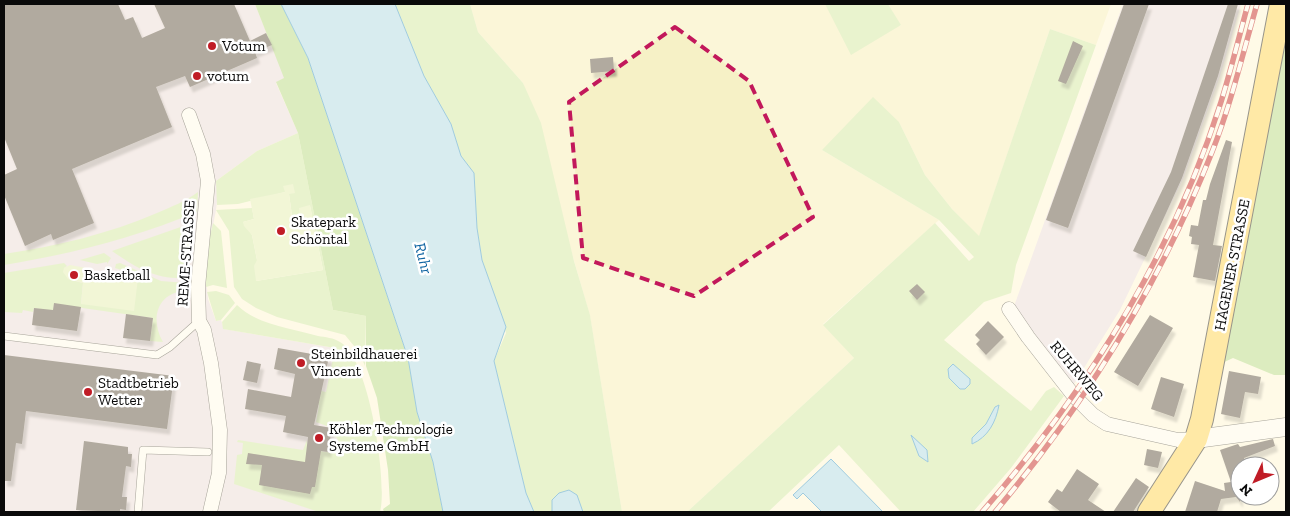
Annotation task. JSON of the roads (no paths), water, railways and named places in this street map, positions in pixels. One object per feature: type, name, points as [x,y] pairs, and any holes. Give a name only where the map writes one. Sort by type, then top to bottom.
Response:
[{"type":"main road","name":"HAGENER STRASSE","points":[[1149,512],[1196,439],[1209,383],[1281,4]]},
{"type":"street","name":"REME-STRASSE","points":[[189,115],[203,154],[208,180],[198,287],[199,320],[204,330],[211,363],[220,422],[219,473],[210,512]]},
{"type":"street","name":"RUHRWEG","points":[[1010,309],[1028,337],[1074,396],[1093,415],[1107,424],[1178,440],[1196,439]]},
{"type":"street","points":[[1196,439],[1286,427]]},
{"type":"lane","points":[[4,336],[157,355],[170,348],[199,320]]},
{"type":"lane","points":[[138,512],[144,450],[208,452]]},
{"type":"water","name":"Ruhr","points":[[281,4],[395,4],[424,76],[451,124],[461,156],[474,173],[477,228],[482,260],[506,327],[494,361],[526,493],[534,512],[443,512],[433,462],[417,412],[408,358],[308,58]]},
{"type":"water","points":[[953,364],[970,379],[970,384],[965,389],[960,389],[949,378],[948,369]]},
{"type":"water","points":[[999,405],[996,417],[987,433],[972,444],[972,438],[986,424],[995,407]]},
{"type":"water","points":[[911,435],[927,450],[928,462],[919,456]]},
{"type":"water","points":[[831,459],[883,512],[822,512],[803,493],[797,499],[793,495]]},
{"type":"water","points":[[569,490],[577,495],[583,512],[552,512],[552,500],[559,493]]},
{"type":"railway","points":[[982,512],[1056,419],[1090,370],[1122,319],[1151,267],[1178,213],[1201,158],[1225,90],[1248,4]]},
{"type":"railway","points":[[995,512],[1028,471],[1090,385],[1118,341],[1169,249],[1219,134],[1257,4]]},
{"type":"place","name":"Votum","points":[[212,46]]},
{"type":"place","name":"votum","points":[[197,76]]},
{"type":"place","name":"Skatepark Schöntal","points":[[281,231]]},
{"type":"place","name":"Basketball","points":[[74,275]]},
{"type":"place","name":"Steinbildhauerei Vincent","points":[[301,363]]},
{"type":"place","name":"Stadtbetrieb Wetter","points":[[88,392]]},
{"type":"place","name":"Köhler Technologie Systeme GmbH","points":[[319,438]]}]
